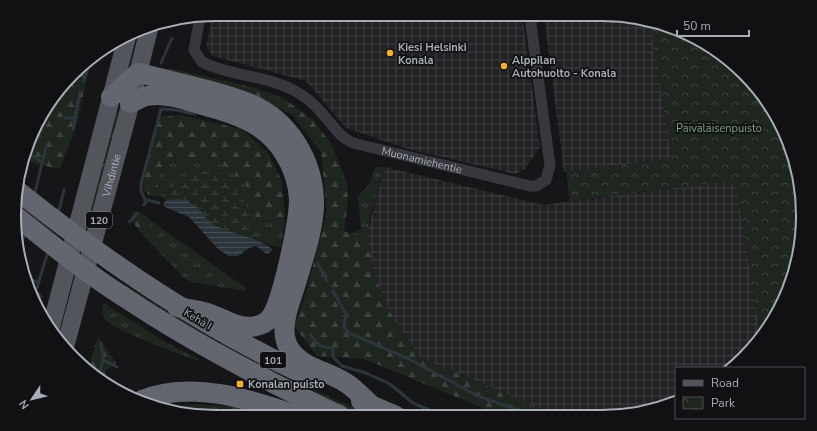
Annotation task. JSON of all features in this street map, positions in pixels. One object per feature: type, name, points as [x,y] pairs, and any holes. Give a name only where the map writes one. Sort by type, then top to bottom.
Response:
[{"type":"highway","points":[[112,97],[127,81],[138,73],[169,80],[243,100],[276,120],[296,142],[306,161],[311,178],[314,206],[306,246],[285,326],[286,342],[292,352],[302,361],[348,384],[373,407]]},
{"type":"highway","points":[[130,103],[147,96],[158,95],[219,109],[256,124],[267,132],[284,152],[292,168],[297,186],[298,218],[281,292],[270,318],[263,324],[250,328],[236,325],[209,313],[177,307]]},
{"type":"highway","name":"Kehä I","points":[[22,195],[77,238],[177,307],[267,357],[381,410]]},
{"type":"highway","name":"Kehä I","points":[[21,220],[63,254],[122,297],[226,359],[329,410]]},
{"type":"highway","points":[[150,399],[164,394],[198,392],[241,398],[279,410]]},
{"type":"main road","name":"Vihdintie","points":[[67,341],[148,33]]},
{"type":"main road","name":"Vihdintie","points":[[52,322],[126,43]]},
{"type":"street","name":"Muonamiehentie","points":[[199,22],[194,50],[202,62],[268,80],[296,92],[319,109],[338,133],[347,140],[357,144],[530,186],[536,186],[546,180],[550,165],[531,21]]},
{"type":"shaded area","points":[[212,21],[523,21],[540,147],[525,169],[515,174],[408,149],[346,128],[306,81],[213,56],[206,47]]},
{"type":"shaded area","points":[[545,21],[614,21],[651,28],[672,159],[564,172]]},
{"type":"shaded area","points":[[385,167],[543,205],[727,181],[736,184],[759,330],[748,344],[724,367],[675,367],[675,395],[664,400],[614,410],[545,410],[421,358],[392,317],[375,276],[367,233]]},
{"type":"shaded area","points":[[178,199],[194,205],[214,225],[258,241],[273,250],[267,254],[256,246],[249,248],[238,256],[229,256],[219,250],[189,217],[163,205],[166,200]]},
{"type":"green space","name":"Päiväläisenpuisto","points":[[651,28],[664,31],[688,41],[710,54],[730,69],[748,87],[763,107],[776,129],[786,153],[796,203],[796,228],[786,278],[776,302],[759,330],[736,184],[728,184],[727,181],[570,201],[566,172],[672,159]]},
{"type":"green space","points":[[89,67],[76,126],[60,169],[34,164],[29,160],[31,153],[47,118],[69,87]]},
{"type":"green space","points":[[169,68],[256,88],[247,94],[168,72]]},
{"type":"green space","points":[[256,88],[283,98],[312,119],[331,143],[347,183],[348,202],[344,231],[368,240],[375,276],[386,304],[399,328],[421,358],[506,394],[497,410],[488,410],[364,359],[317,356],[294,326],[304,300],[327,212],[321,152],[291,114],[247,94]]},
{"type":"green space","points":[[114,112],[121,114],[93,222],[87,218]]},
{"type":"green space","points":[[180,115],[242,129],[268,153],[282,181],[285,219],[258,222],[245,183],[222,164],[187,161],[166,162],[156,182],[162,197],[149,195],[142,188],[159,117]]},
{"type":"green space","points":[[187,161],[222,164],[245,183],[258,222],[285,219],[281,248],[255,240],[256,234],[243,198],[171,188],[166,200],[162,197],[156,182],[166,162]]},
{"type":"green space","points":[[375,167],[385,167],[369,220],[368,240],[351,234],[361,229],[358,196],[369,184]]},
{"type":"green space","points":[[199,170],[218,171],[226,175],[232,181],[243,198],[247,208],[256,234],[255,240],[237,236],[223,229],[206,219],[202,212],[178,199],[166,200],[178,180]]},
{"type":"green space","points":[[133,211],[138,211],[153,222],[148,230],[142,234],[131,220]]},
{"type":"green space","points":[[153,222],[246,288],[244,291],[191,282],[184,278],[142,234],[148,230]]},
{"type":"green space","points":[[125,285],[214,340],[275,371],[274,373],[213,342],[125,287]]},
{"type":"green space","points":[[36,289],[43,296],[41,302]]},
{"type":"green space","points":[[104,303],[167,343],[199,359],[199,361],[148,342],[109,323],[103,316],[102,310]]},
{"type":"green space","points":[[98,336],[116,363],[107,369],[104,375],[92,366],[91,359]]},
{"type":"green space","points":[[291,382],[297,382],[359,410],[349,410]]},
{"type":"green space","points":[[506,394],[545,410],[497,410]]},
{"type":"green space","points":[[194,404],[239,407],[249,410],[203,410],[178,406]]},
{"type":"waterway","points":[[161,63],[172,38]]},
{"type":"waterway","points":[[84,81],[87,69]]},
{"type":"waterway","points":[[73,129],[80,92]]},
{"type":"waterway","points":[[146,201],[141,191],[141,184],[161,109],[195,114]]},
{"type":"waterway","points":[[65,118],[74,118]]},
{"type":"waterway","points":[[34,196],[46,147]]},
{"type":"waterway","points":[[31,155],[43,163]]},
{"type":"waterway","points":[[58,214],[64,190]]},
{"type":"waterway","points":[[144,205],[147,200],[159,203]]},
{"type":"waterway","points":[[129,222],[137,214]]},
{"type":"waterway","points":[[23,240],[25,232]]},
{"type":"waterway","points":[[36,290],[48,252]]},
{"type":"waterway","points":[[318,264],[327,281]]},
{"type":"waterway","points":[[32,280],[39,282]]},
{"type":"waterway","points":[[333,291],[346,314],[344,327],[349,333],[409,359],[478,396],[518,410]]},
{"type":"waterway","points":[[310,334],[319,345],[333,348],[333,357],[342,366],[366,373],[390,384],[413,403],[429,410]]},
{"type":"waterway","points":[[100,372],[103,360],[101,343]]},
{"type":"waterway","points":[[103,360],[117,367]]},
{"type":"place","name":"Kiesi Helsinki Konala","points":[[390,53]]},
{"type":"place","name":"Alppilan Autohuolto - Konala","points":[[504,66]]},
{"type":"place","name":"Konalan puisto","points":[[240,384]]}]
